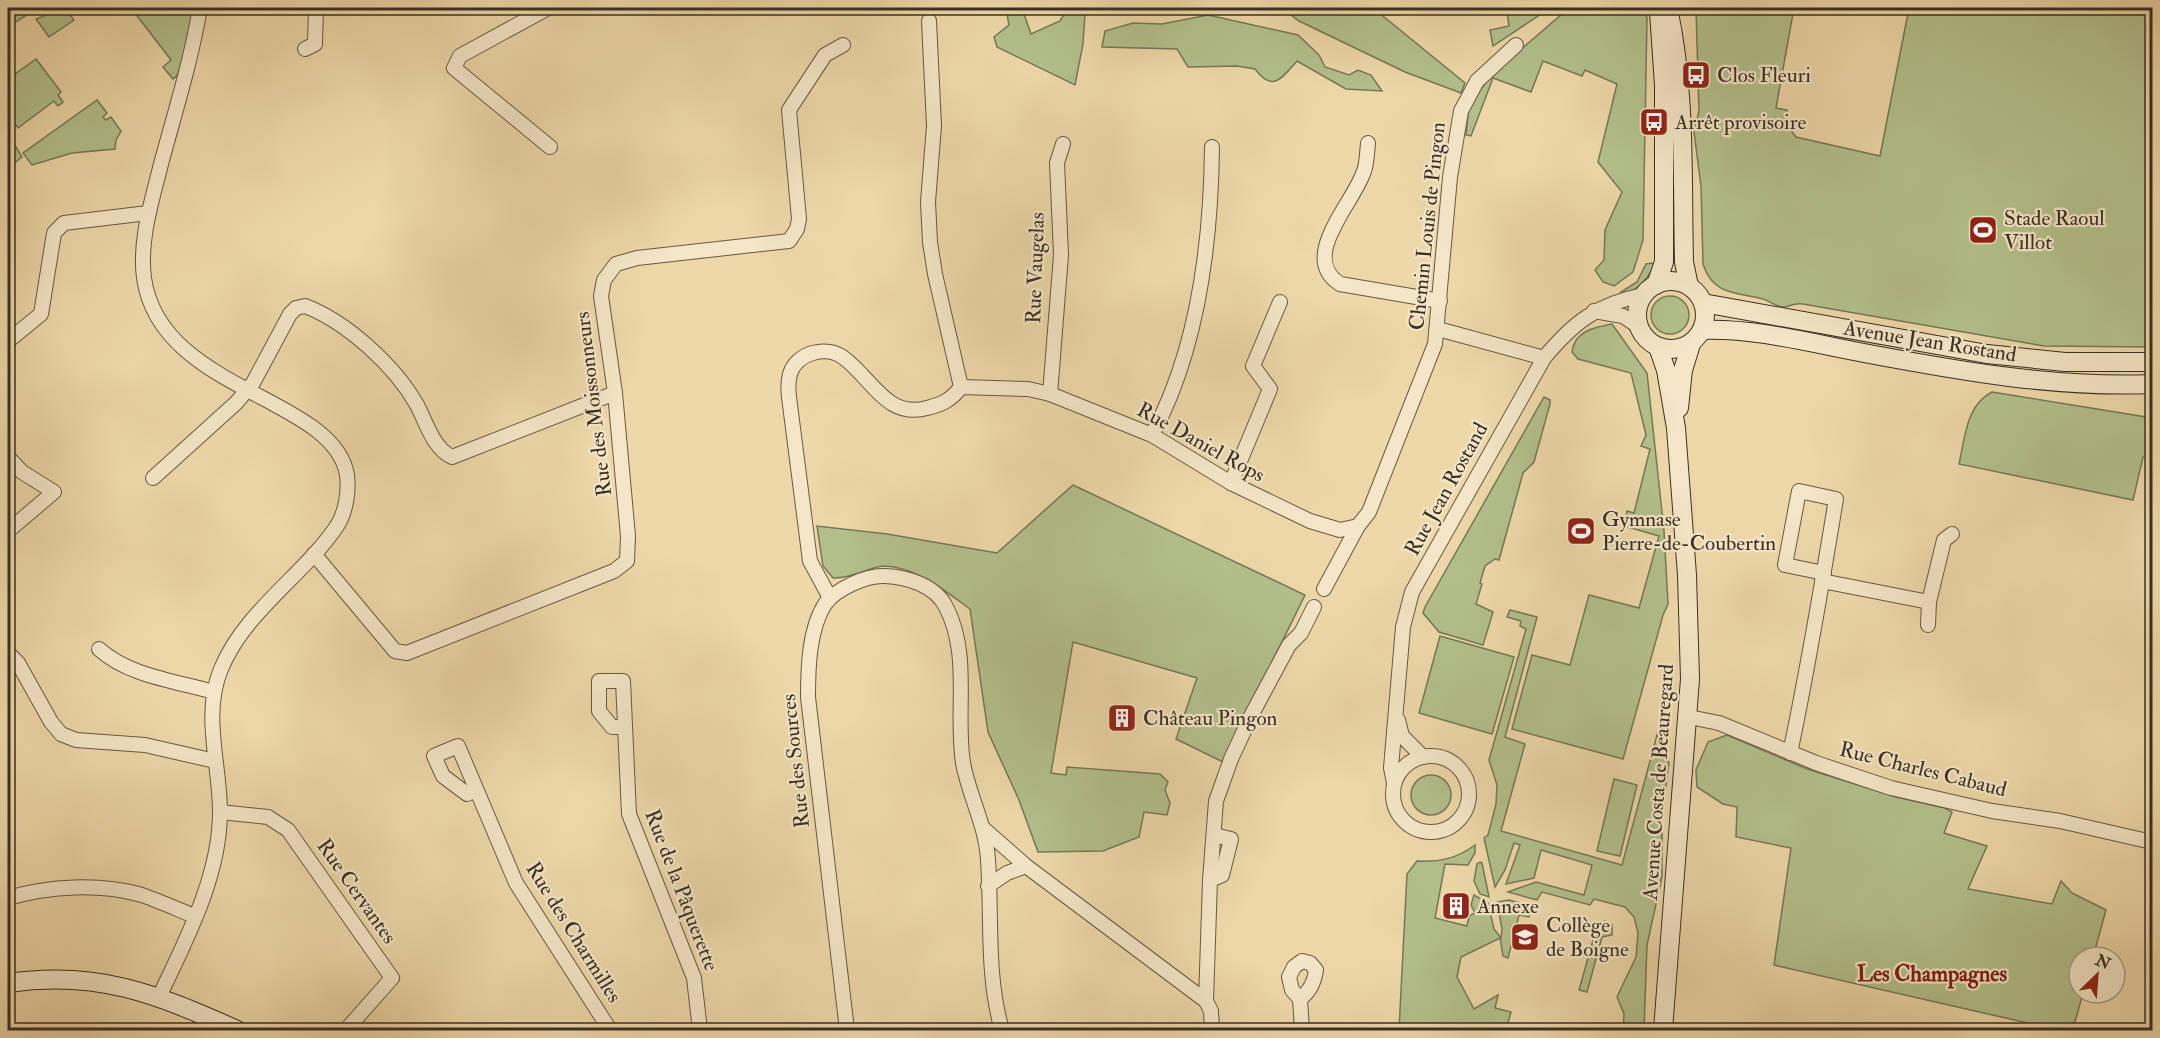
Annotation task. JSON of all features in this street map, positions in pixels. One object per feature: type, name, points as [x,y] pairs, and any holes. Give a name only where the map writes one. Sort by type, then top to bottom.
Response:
[{"type":"main road","points":[[1658,8],[1664,85],[1664,262],[1637,308],[1638,326],[1642,335],[1658,347],[1669,350],[1696,337],[1705,314],[1703,303],[1689,286],[1683,262],[1681,89],[1677,50],[1668,8]]},
{"type":"main road","points":[[1649,290],[1667,281],[1689,286]]},
{"type":"main road","name":"Avenue Jean Rostand","points":[[1703,303],[1988,354],[2065,362],[2152,363]]},
{"type":"main road","name":"Avenue Jean Rostand","points":[[1696,337],[1723,329],[1988,375],[2066,382],[2152,384]]},
{"type":"main road","name":"Avenue Costa de Beauregard","points":[[1676,428],[1683,370],[1696,337]]},
{"type":"main road","name":"Avenue Costa de Beauregard","points":[[1658,347],[1666,370],[1676,428],[1687,575],[1689,717],[1663,1030]]},
{"type":"main road","points":[[8,983],[85,979],[113,984],[159,997],[237,1030]]},
{"type":"street","points":[[159,997],[208,881],[217,849],[220,812],[212,721],[214,692],[230,651],[244,631],[338,525],[343,514],[347,487],[342,459],[322,434],[186,352],[159,318],[144,279],[143,252],[148,213],[193,48],[200,8]]},
{"type":"street","points":[[305,49],[315,44],[316,8]]},
{"type":"street","points":[[548,8],[460,56],[454,68],[550,147]]},
{"type":"street","points":[[929,21],[934,126],[928,202],[930,242],[934,274],[961,387],[951,399],[940,405],[908,411],[891,404],[848,361],[833,352],[823,351],[804,356],[791,371],[789,397],[810,561],[830,598],[853,584],[880,575],[905,577],[926,587],[945,604],[957,631],[963,764],[984,829],[994,1003],[1002,1030]]},
{"type":"street","name":"Rue des Moissonneurs","points":[[314,554],[395,651],[407,653],[614,571],[627,561],[629,551],[615,393],[601,296],[604,280],[616,264],[637,258],[781,244],[793,238],[799,219],[789,110],[825,55],[843,45]]},
{"type":"street","name":"Chemin Louis de Pingon","points":[[1324,589],[1358,526],[1369,512],[1435,344],[1450,177],[1461,111],[1477,81],[1516,45]]},
{"type":"street","points":[[1368,143],[1365,171],[1327,243],[1323,261],[1325,270],[1330,278],[1340,284],[1440,301]]},
{"type":"street","name":"Rue Vaugelas","points":[[1050,394],[1061,255],[1057,163],[1063,144]]},
{"type":"street","points":[[1152,435],[1169,404],[1197,307],[1212,177],[1212,147]]},
{"type":"street","points":[[8,341],[41,314],[54,233],[64,223],[148,213]]},
{"type":"street","name":"Rue Jean Rostand","points":[[1396,715],[1402,735],[1423,757],[1447,760],[1464,776],[1468,800],[1464,812],[1457,821],[1435,832],[1411,826],[1396,809],[1393,798],[1394,783],[1391,768],[1403,627],[1408,601],[1544,358],[1568,330],[1594,311],[1649,290]]},
{"type":"street","points":[[1231,483],[1270,389],[1253,366],[1280,302]]},
{"type":"street","points":[[153,478],[236,403],[246,390],[290,314],[296,308],[305,306],[345,327],[370,347],[416,403],[441,452],[452,458],[615,393]]},
{"type":"street","points":[[1594,311],[1623,316],[1638,326]]},
{"type":"street","points":[[1438,329],[1544,358]]},
{"type":"street","name":"Rue Daniel Rops","points":[[961,387],[1028,389],[1050,394],[1152,435],[1231,483],[1310,521],[1340,530],[1358,526]]},
{"type":"street","points":[[8,457],[22,472],[54,492],[8,531]]},
{"type":"street","points":[[1790,753],[1823,577],[1836,499],[1799,491],[1785,565],[1823,577],[1929,602]]},
{"type":"street","points":[[1928,625],[1929,602],[1944,540],[1952,534]]},
{"type":"street","name":"Rue des Sources","points":[[830,598],[822,610],[814,633],[808,697],[847,1030]]},
{"type":"street","points":[[1206,1001],[1210,880],[1222,875],[1231,839],[1214,836],[1216,801],[1231,759],[1289,645],[1300,633],[1314,607]]},
{"type":"street","points":[[99,649],[112,660],[127,668],[214,692]]},
{"type":"street","points":[[8,653],[18,663],[51,722],[61,734],[76,740],[145,745],[215,761]]},
{"type":"street","name":"Rue Charles Cabaud","points":[[1689,717],[1719,723],[1790,753],[1891,788],[1992,811],[2060,821],[2152,842]]},
{"type":"street","name":"Rue de la Pâquerette","points":[[623,727],[629,814],[694,978],[700,1030]]},
{"type":"street","points":[[1394,783],[1405,766],[1423,757]]},
{"type":"street","name":"Rue des Charmilles","points":[[476,790],[516,883],[610,1030]]},
{"type":"street","name":"Rue Cervantes","points":[[220,812],[268,817],[288,830],[392,978],[346,1030]]},
{"type":"street","points":[[984,829],[1026,866],[1206,1001],[1211,1011],[1212,1030]]},
{"type":"street","points":[[988,886],[1007,873],[1026,866]]},
{"type":"street","points":[[8,898],[66,887],[103,888],[141,895],[194,916]]},
{"type":"street","points":[[1300,999],[1302,1030]]},
{"type":"green space","points":[[8,8],[38,8],[8,27]]},
{"type":"green space","points":[[65,8],[74,20],[49,37],[36,19]]},
{"type":"green space","points":[[131,8],[194,8],[185,57],[182,67],[173,79],[163,67],[171,60]]},
{"type":"green space","points":[[1006,8],[1022,8],[1031,34],[1060,21],[1068,8],[1088,8],[1085,14],[1083,44],[1075,85],[997,47],[994,37],[1009,25]]},
{"type":"green space","points":[[1282,8],[1373,8],[1465,83],[1461,93],[1405,72],[1299,21]]},
{"type":"green space","points":[[1516,8],[1550,8],[1493,46],[1490,30],[1509,26],[1507,12],[1516,10]]},
{"type":"green space","points":[[1569,8],[1643,8],[1647,18],[1643,240],[1633,272],[1614,286],[1603,282],[1595,270],[1604,260],[1605,230],[1622,192],[1598,162],[1617,84],[1585,70],[1582,76],[1543,61],[1531,92],[1493,78],[1471,136],[1466,135],[1469,106],[1491,75]]},
{"type":"green space","name":"Stade Raoul Villot","points":[[1696,8],[1794,8],[1776,108],[1787,110],[1786,124],[1796,137],[1880,156],[1909,8],[2152,8],[2152,347],[2044,346],[1803,304],[1782,307],[1763,299],[1727,291],[1713,282],[1703,264],[1701,186],[1694,132],[1699,111]]},
{"type":"green space","points":[[1208,15],[1298,35],[1319,55],[1325,67],[1349,75],[1358,70],[1371,75],[1382,91],[1346,89],[1297,61],[1282,77],[1272,81],[1261,76],[1255,69],[1237,66],[1188,67],[1177,49],[1102,47],[1105,31],[1133,23],[1162,24]]},
{"type":"green space","points":[[36,59],[61,92],[58,95],[63,102],[58,106],[54,101],[18,128],[8,114],[8,79]]},
{"type":"green space","points":[[97,100],[107,113],[103,117],[106,120],[111,117],[121,131],[116,140],[115,149],[72,153],[32,165],[23,153]]},
{"type":"green space","points":[[8,134],[22,157],[8,168]]},
{"type":"green space","points":[[1646,264],[1654,265],[1651,271],[1640,285],[1618,297],[1621,292],[1637,282]]},
{"type":"green space","points":[[1670,296],[1684,301],[1689,315],[1684,329],[1670,334],[1656,329],[1651,315],[1656,301]]},
{"type":"green space","points":[[1612,324],[1647,373],[1664,531],[1668,604],[1623,759],[1512,729],[1532,655],[1570,665],[1589,595],[1639,608],[1659,536],[1624,526],[1627,511],[1634,513],[1650,449],[1641,446],[1646,435],[1631,373],[1578,359],[1572,352],[1577,339],[1586,331]]},
{"type":"green space","points":[[1992,392],[2152,418],[2152,451],[2143,457],[2133,500],[1959,464],[1965,433],[1972,414],[1983,398]]},
{"type":"green space","points":[[1544,397],[1550,400],[1550,404],[1534,462],[1523,473],[1499,560],[1495,559],[1485,566],[1480,583],[1482,584],[1476,604],[1493,612],[1483,645],[1439,632],[1423,613],[1425,607]]},
{"type":"green space","points":[[1073,485],[1305,595],[1223,762],[1176,739],[1197,678],[1073,642],[1051,773],[1066,775],[1067,767],[1160,774],[1168,782],[1165,790],[1170,803],[1167,815],[1144,812],[1139,837],[1103,851],[1038,852],[1019,800],[988,732],[970,609],[929,581],[895,567],[883,566],[833,578],[823,566],[817,526],[887,534],[997,553]]},
{"type":"green space","points":[[1510,610],[1537,617],[1505,737],[1525,744],[1501,831],[1622,865],[1657,735],[1669,763],[1662,815],[1662,877],[1647,945],[1644,1030],[1623,1030],[1624,1014],[1617,997],[1636,957],[1638,933],[1634,917],[1625,907],[1594,899],[1590,905],[1542,892],[1537,900],[1508,892],[1536,882],[1584,895],[1592,865],[1541,850],[1534,878],[1506,884],[1520,845],[1514,843],[1505,870],[1495,887],[1484,838],[1488,835],[1496,804],[1497,785],[1489,760],[1526,629],[1520,626],[1521,621],[1507,617]]},
{"type":"green space","points":[[1440,636],[1514,657],[1492,734],[1419,713]]},
{"type":"green space","points":[[1727,735],[1807,769],[1896,797],[1945,808],[1952,812],[1944,833],[1987,846],[1968,889],[2052,904],[2061,881],[2072,893],[2106,910],[2096,945],[2067,945],[2067,1005],[2080,1005],[2075,1022],[2058,1030],[1774,965],[1791,848],[1736,837],[1737,807],[1723,804],[1697,787],[1696,770],[1708,742]]},
{"type":"green space","points":[[1431,775],[1445,781],[1451,795],[1445,809],[1431,815],[1417,809],[1411,795],[1417,781]]},
{"type":"green space","points":[[1614,779],[1637,785],[1620,856],[1597,851]]},
{"type":"green space","points":[[1475,845],[1475,853],[1468,865],[1445,864],[1435,918],[1467,926],[1469,916],[1475,913],[1471,905],[1474,895],[1488,903],[1494,929],[1501,938],[1502,929],[1497,902],[1509,900],[1532,906],[1529,917],[1519,915],[1508,958],[1503,956],[1500,938],[1461,957],[1457,977],[1474,1009],[1498,995],[1495,1008],[1511,1012],[1506,1030],[1399,1030],[1407,874],[1417,861],[1447,859]]},
{"type":"green space","points":[[1480,862],[1489,897],[1480,894],[1474,881],[1477,864]]},
{"type":"green space","points":[[1605,921],[1612,925],[1612,935],[1602,937],[1587,992],[1579,990],[1597,926]]},
{"type":"place","name":"Clos Fleuri","points":[[1696,75]]},
{"type":"place","name":"Arrêt provisoire","points":[[1654,122]]},
{"type":"place","name":"Stade Raoul Villot","points":[[1983,230]]},
{"type":"place","name":"Gymnase Pierre-de-Coubertin","points":[[1581,531]]},
{"type":"place","name":"Château Pingon","points":[[1122,718]]},
{"type":"place","name":"Annexe","points":[[1456,906]]},
{"type":"place","name":"Collège de Boigne","points":[[1525,937]]},
{"type":"district","name":"Les Champagnes","points":[[1932,973]]}]
